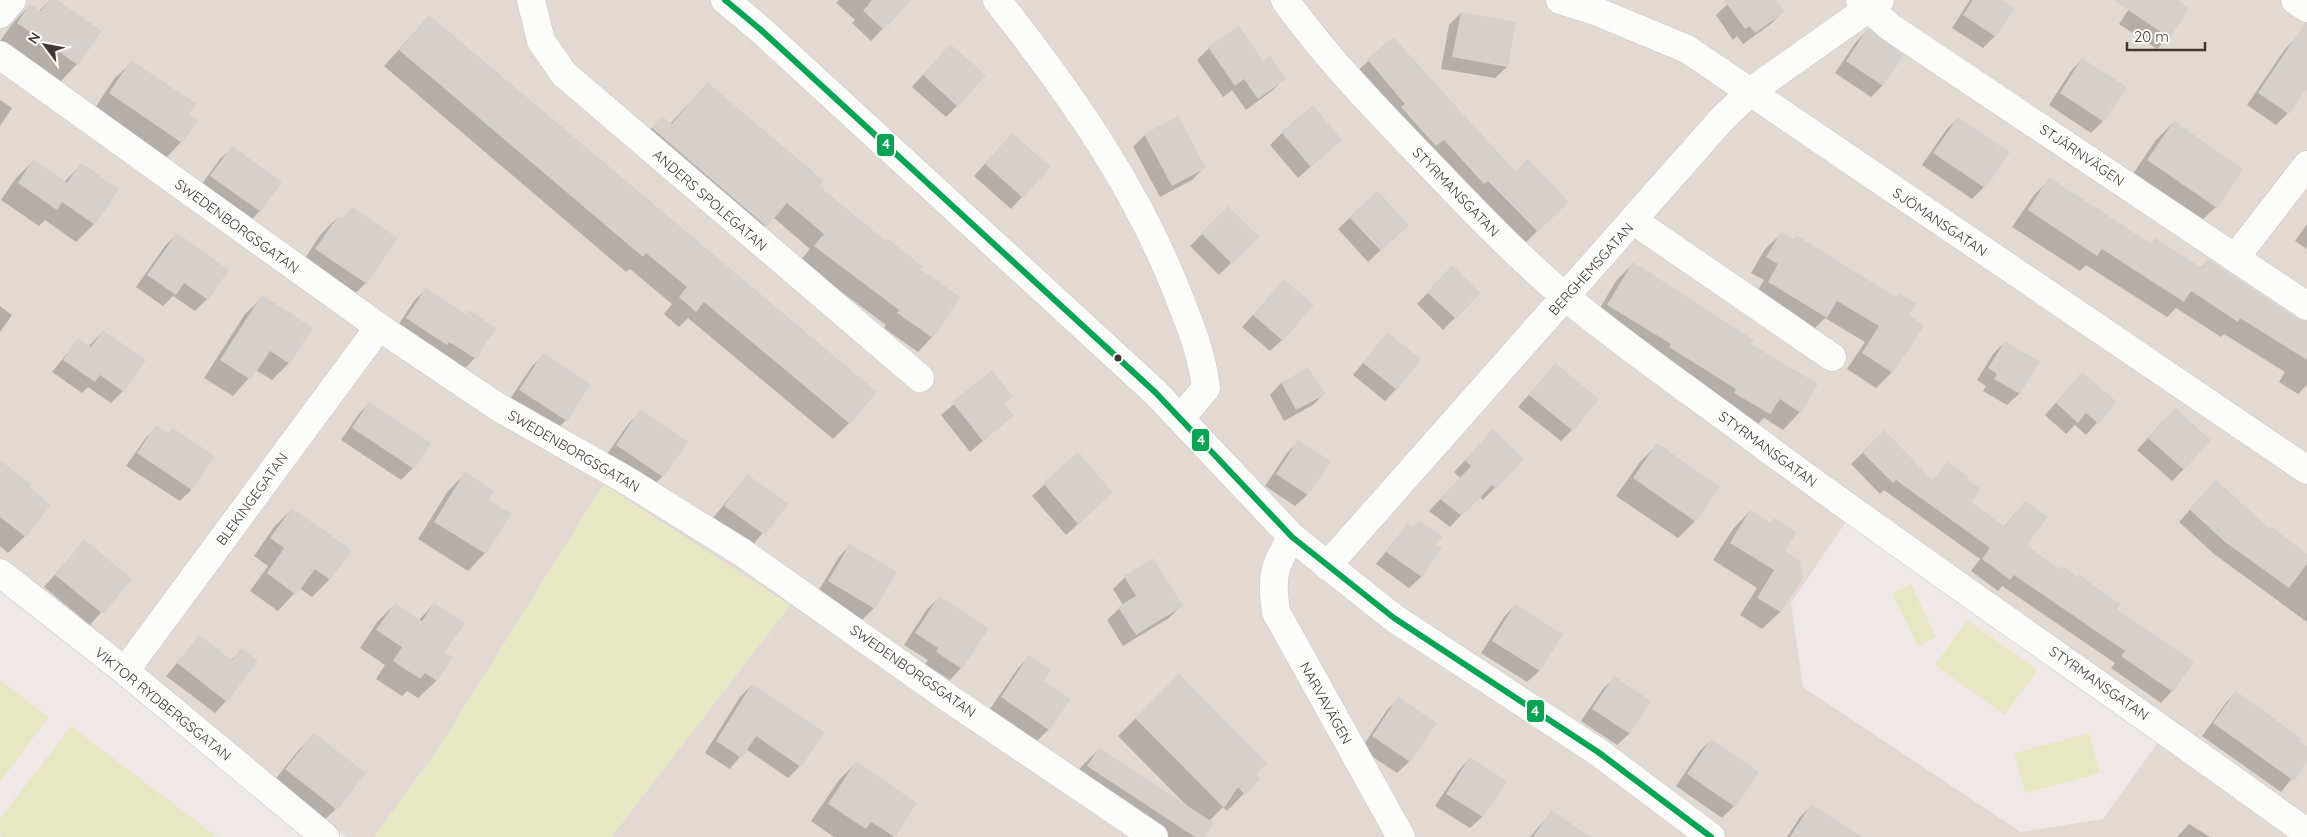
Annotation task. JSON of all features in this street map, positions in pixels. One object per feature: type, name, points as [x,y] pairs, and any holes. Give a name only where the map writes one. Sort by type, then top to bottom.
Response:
[{"type":"street","points":[[0,14],[12,0]]},
{"type":"street","name":"ANDERS SPOLEGATAN","points":[[531,0],[542,41],[564,74],[920,378]]},
{"type":"street","points":[[725,0],[761,30],[1119,358],[1181,418],[1292,537],[1415,633],[1598,752],[1710,837]]},
{"type":"street","points":[[997,0],[1059,79],[1105,149],[1142,211],[1175,285],[1203,363],[1206,388],[1181,418]]},
{"type":"street","name":"STYRMANSGATAN","points":[[1285,0],[1317,42],[1371,104],[1491,229],[1565,296],[1620,341],[1853,511],[2167,730],[2307,833]]},
{"type":"street","name":"SJÖMANSGATAN","points":[[1560,0],[1598,12],[1687,49],[2307,470]]},
{"type":"street","points":[[2295,0],[2307,8]]},
{"type":"street","name":"BERGHEMSGATAN","points":[[1327,566],[1565,296],[1634,221],[1722,119],[1750,92],[1869,3]]},
{"type":"street","name":"STJÄRNVÄGEN","points":[[1869,3],[1890,27],[2307,306]]},
{"type":"street","name":"SWEDENBORGSGATAN","points":[[0,55],[378,327],[498,406],[626,480],[743,553],[947,697],[1154,837]]},
{"type":"street","points":[[2236,258],[2307,165]]},
{"type":"street","points":[[1634,221],[1832,357]]},
{"type":"street","name":"BLEKINGEGATAN","points":[[124,671],[378,327]]},
{"type":"street","name":"NARVAVÄGEN","points":[[1292,537],[1278,560],[1272,585],[1276,612],[1401,837]]},
{"type":"street","name":"VIKTOR RYDBERGSGATAN","points":[[0,573],[124,671],[325,837]]},
{"type":"shaded area","points":[[0,0],[2307,0],[2307,837],[611,837],[790,605],[604,485],[437,751],[374,837],[347,837],[156,683],[0,562]],"holes":[[[1853,511],[2167,730],[2103,819],[2021,832],[1803,687],[1791,603]]]},
{"type":"green space","points":[[603,485],[790,605],[611,837],[374,837],[437,751]]},
{"type":"green space","points":[[1911,584],[1936,637],[1918,646],[1892,593]]},
{"type":"green space","points":[[1967,620],[2037,670],[2005,715],[1935,665]]},
{"type":"green space","points":[[0,680],[49,717],[0,782]]},
{"type":"green space","points":[[71,726],[217,837],[3,837],[0,835],[0,819]]},
{"type":"green space","points":[[2089,733],[2100,773],[2025,793],[2014,753]]},
{"type":"building","points":[[49,0],[57,0],[102,31],[78,65],[17,23],[30,4],[41,11]]},
{"type":"building","points":[[872,0],[911,0],[884,30],[863,11]]},
{"type":"building","points":[[1724,0],[1776,0],[1785,12],[1755,33],[1750,26],[1745,29]]},
{"type":"building","points":[[1973,0],[2002,0],[2015,8],[1996,37],[1963,15]]},
{"type":"building","points":[[2113,0],[2177,0],[2189,8],[2170,38]]},
{"type":"building","points":[[1461,12],[1516,22],[1508,67],[1452,57]]},
{"type":"building","points":[[429,15],[877,392],[850,424],[704,302],[696,312],[679,297],[687,287],[646,253],[643,257],[399,50]]},
{"type":"building","points":[[2305,23],[2307,23],[2307,88],[2289,114],[2258,93]]},
{"type":"building","points":[[1239,26],[1263,61],[1270,56],[1286,79],[1258,99],[1244,79],[1235,86],[1208,47]]},
{"type":"building","points":[[1868,28],[1904,55],[1883,86],[1846,61]]},
{"type":"building","points":[[1393,37],[1515,171],[1528,159],[1569,202],[1538,232],[1488,181],[1484,184],[1444,140],[1436,146],[1401,107],[1405,104],[1367,59]]},
{"type":"building","points":[[950,44],[986,75],[958,107],[923,75]]},
{"type":"building","points":[[2082,58],[2127,87],[2104,122],[2060,93]]},
{"type":"building","points":[[131,60],[196,104],[189,114],[198,120],[182,143],[109,93]]},
{"type":"building","points":[[707,82],[824,181],[819,186],[886,241],[888,239],[922,266],[920,269],[961,297],[933,338],[897,313],[899,310],[814,246],[824,234],[787,203],[767,227],[652,128],[662,116],[672,124]]},
{"type":"building","points":[[1313,105],[1342,140],[1311,167],[1281,132]]},
{"type":"building","points":[[1178,116],[1206,168],[1172,186],[1144,134]]},
{"type":"building","points":[[1958,117],[2010,152],[1985,188],[1933,153]]},
{"type":"building","points":[[2174,121],[2243,169],[2217,208],[2147,160]]},
{"type":"building","points":[[1012,133],[1051,167],[1023,198],[985,164]]},
{"type":"building","points":[[232,146],[282,182],[261,212],[210,176]]},
{"type":"building","points":[[33,159],[67,183],[81,163],[119,189],[95,225],[62,202],[57,210],[18,183]]},
{"type":"building","points":[[2049,177],[2151,244],[2155,238],[2202,268],[2208,259],[2298,319],[2307,321],[2307,360],[2240,318],[2238,322],[2191,291],[2184,302],[2102,249],[2097,256],[2028,210]]},
{"type":"building","points":[[1377,191],[1409,225],[1381,251],[1349,217]]},
{"type":"building","points":[[1228,206],[1259,237],[1232,264],[1201,233]]},
{"type":"building","points":[[352,207],[398,238],[367,284],[315,249],[339,215],[344,218]]},
{"type":"building","points":[[1781,232],[1794,240],[1796,235],[1896,297],[1899,293],[1916,304],[1909,315],[1924,326],[1893,373],[1862,353],[1879,326],[1837,301],[1827,318],[1768,282],[1778,264],[1766,257]]},
{"type":"building","points":[[177,233],[229,270],[208,300],[184,283],[176,295],[147,275]]},
{"type":"building","points":[[1633,262],[1754,340],[1751,344],[1818,384],[1801,413],[1780,399],[1770,414],[1734,393],[1736,389],[1669,347],[1671,344],[1607,305]]},
{"type":"building","points":[[1452,265],[1481,293],[1456,319],[1427,292]]},
{"type":"building","points":[[1284,279],[1314,305],[1283,341],[1253,315]]},
{"type":"building","points":[[426,288],[466,314],[469,310],[496,328],[476,359],[449,342],[447,345],[406,318]]},
{"type":"building","points":[[262,295],[313,328],[290,364],[270,351],[251,380],[220,360]]},
{"type":"building","points":[[103,330],[146,360],[124,392],[100,375],[95,382],[63,360],[78,338],[91,347]]},
{"type":"building","points":[[1387,332],[1421,359],[1397,390],[1363,363]]},
{"type":"building","points":[[2005,341],[2040,362],[2020,394],[1994,379],[1997,374],[1988,368]]},
{"type":"building","points":[[543,353],[591,384],[567,421],[519,390]]},
{"type":"building","points":[[1555,363],[1599,399],[1573,431],[1529,395]]},
{"type":"building","points":[[1308,368],[1326,394],[1296,410],[1281,382]]},
{"type":"building","points":[[992,370],[1013,397],[1004,404],[1014,416],[983,441],[952,402]]},
{"type":"building","points":[[2082,372],[2117,402],[2099,424],[2086,413],[2078,423],[2056,403]]},
{"type":"building","points":[[369,402],[431,443],[414,469],[352,428]]},
{"type":"building","points":[[2175,408],[2211,440],[2184,470],[2148,438]]},
{"type":"building","points":[[640,409],[688,442],[663,477],[616,445]]},
{"type":"building","points":[[156,425],[169,434],[173,428],[215,456],[192,490],[137,453]]},
{"type":"building","points":[[1493,429],[1524,459],[1496,489],[1492,485],[1462,516],[1440,499],[1471,466],[1465,460]]},
{"type":"building","points":[[1884,430],[1933,480],[1947,462],[1969,477],[1968,480],[1981,489],[1971,502],[2005,527],[2025,501],[2048,517],[2027,545],[2060,570],[2062,566],[2077,577],[2079,575],[2120,604],[2117,609],[2194,662],[2173,692],[2121,656],[2125,651],[2014,575],[2010,580],[1982,559],[1990,548],[1896,480],[1893,483],[1862,452]]},
{"type":"building","points":[[1298,440],[1331,461],[1308,495],[1276,474]]},
{"type":"building","points":[[1657,443],[1720,487],[1696,522],[1633,478]]},
{"type":"building","points":[[1078,452],[1113,493],[1078,524],[1043,483]]},
{"type":"building","points":[[0,460],[31,484],[29,487],[51,505],[26,537],[0,517]]},
{"type":"building","points":[[465,472],[494,491],[489,500],[511,514],[486,554],[434,522]]},
{"type":"building","points":[[747,474],[788,504],[765,535],[724,506]]},
{"type":"building","points":[[2216,480],[2269,528],[2270,526],[2307,554],[2307,564],[2289,588],[2225,542],[2189,509]]},
{"type":"building","points":[[292,508],[352,550],[330,580],[315,569],[296,595],[267,573],[284,548],[270,538]]},
{"type":"building","points":[[1750,510],[1771,523],[1774,518],[1797,532],[1785,551],[1800,560],[1803,578],[1781,612],[1757,598],[1774,570],[1730,543]]},
{"type":"building","points":[[1419,521],[1443,536],[1436,544],[1442,548],[1422,577],[1386,552],[1408,523],[1413,527]]},
{"type":"building","points":[[84,539],[132,579],[103,614],[55,575]]},
{"type":"building","points":[[850,544],[897,572],[875,609],[828,581]]},
{"type":"building","points":[[1153,558],[1183,606],[1136,635],[1118,607],[1136,596],[1124,576]]},
{"type":"building","points":[[939,596],[989,628],[962,669],[936,652],[938,648],[915,633]]},
{"type":"building","points":[[395,603],[422,621],[434,603],[465,623],[445,652],[453,657],[437,681],[425,673],[420,679],[393,661],[402,647],[376,630]]},
{"type":"building","points":[[1515,604],[1563,634],[1540,671],[1492,641]]},
{"type":"building","points":[[199,635],[232,660],[241,648],[258,661],[227,702],[177,663]]},
{"type":"building","points":[[1029,655],[1051,670],[1044,681],[1071,699],[1049,730],[1001,697]]},
{"type":"building","points":[[1179,674],[1267,763],[1256,774],[1260,779],[1245,795],[1238,787],[1224,808],[1135,718]]},
{"type":"building","points":[[1614,676],[1651,701],[1630,734],[1592,709]]},
{"type":"building","points":[[752,684],[825,732],[801,767],[756,736],[742,758],[716,741]]},
{"type":"building","points":[[2236,691],[2301,738],[2299,741],[2307,747],[2307,762],[2294,781],[2213,723]]},
{"type":"building","points":[[1398,697],[1437,723],[1410,762],[1372,736]]},
{"type":"building","points":[[314,733],[366,773],[337,810],[285,769]]},
{"type":"building","points":[[1711,739],[1759,772],[1735,807],[1687,774]]},
{"type":"building","points":[[1099,748],[1214,823],[1205,837],[1195,837],[1087,766]]},
{"type":"building","points":[[1470,757],[1507,781],[1483,817],[1446,794]]},
{"type":"building","points":[[856,761],[917,803],[895,837],[871,822],[866,829],[828,804]]},
{"type":"building","points":[[1811,804],[1863,837],[1790,837]]},
{"type":"building","points":[[1551,810],[1591,837],[1533,837]]},
{"type":"transit line","name":"4","points":[[725,0],[761,30],[1156,393],[1292,537],[1394,618],[1598,752],[1711,837]]}]
